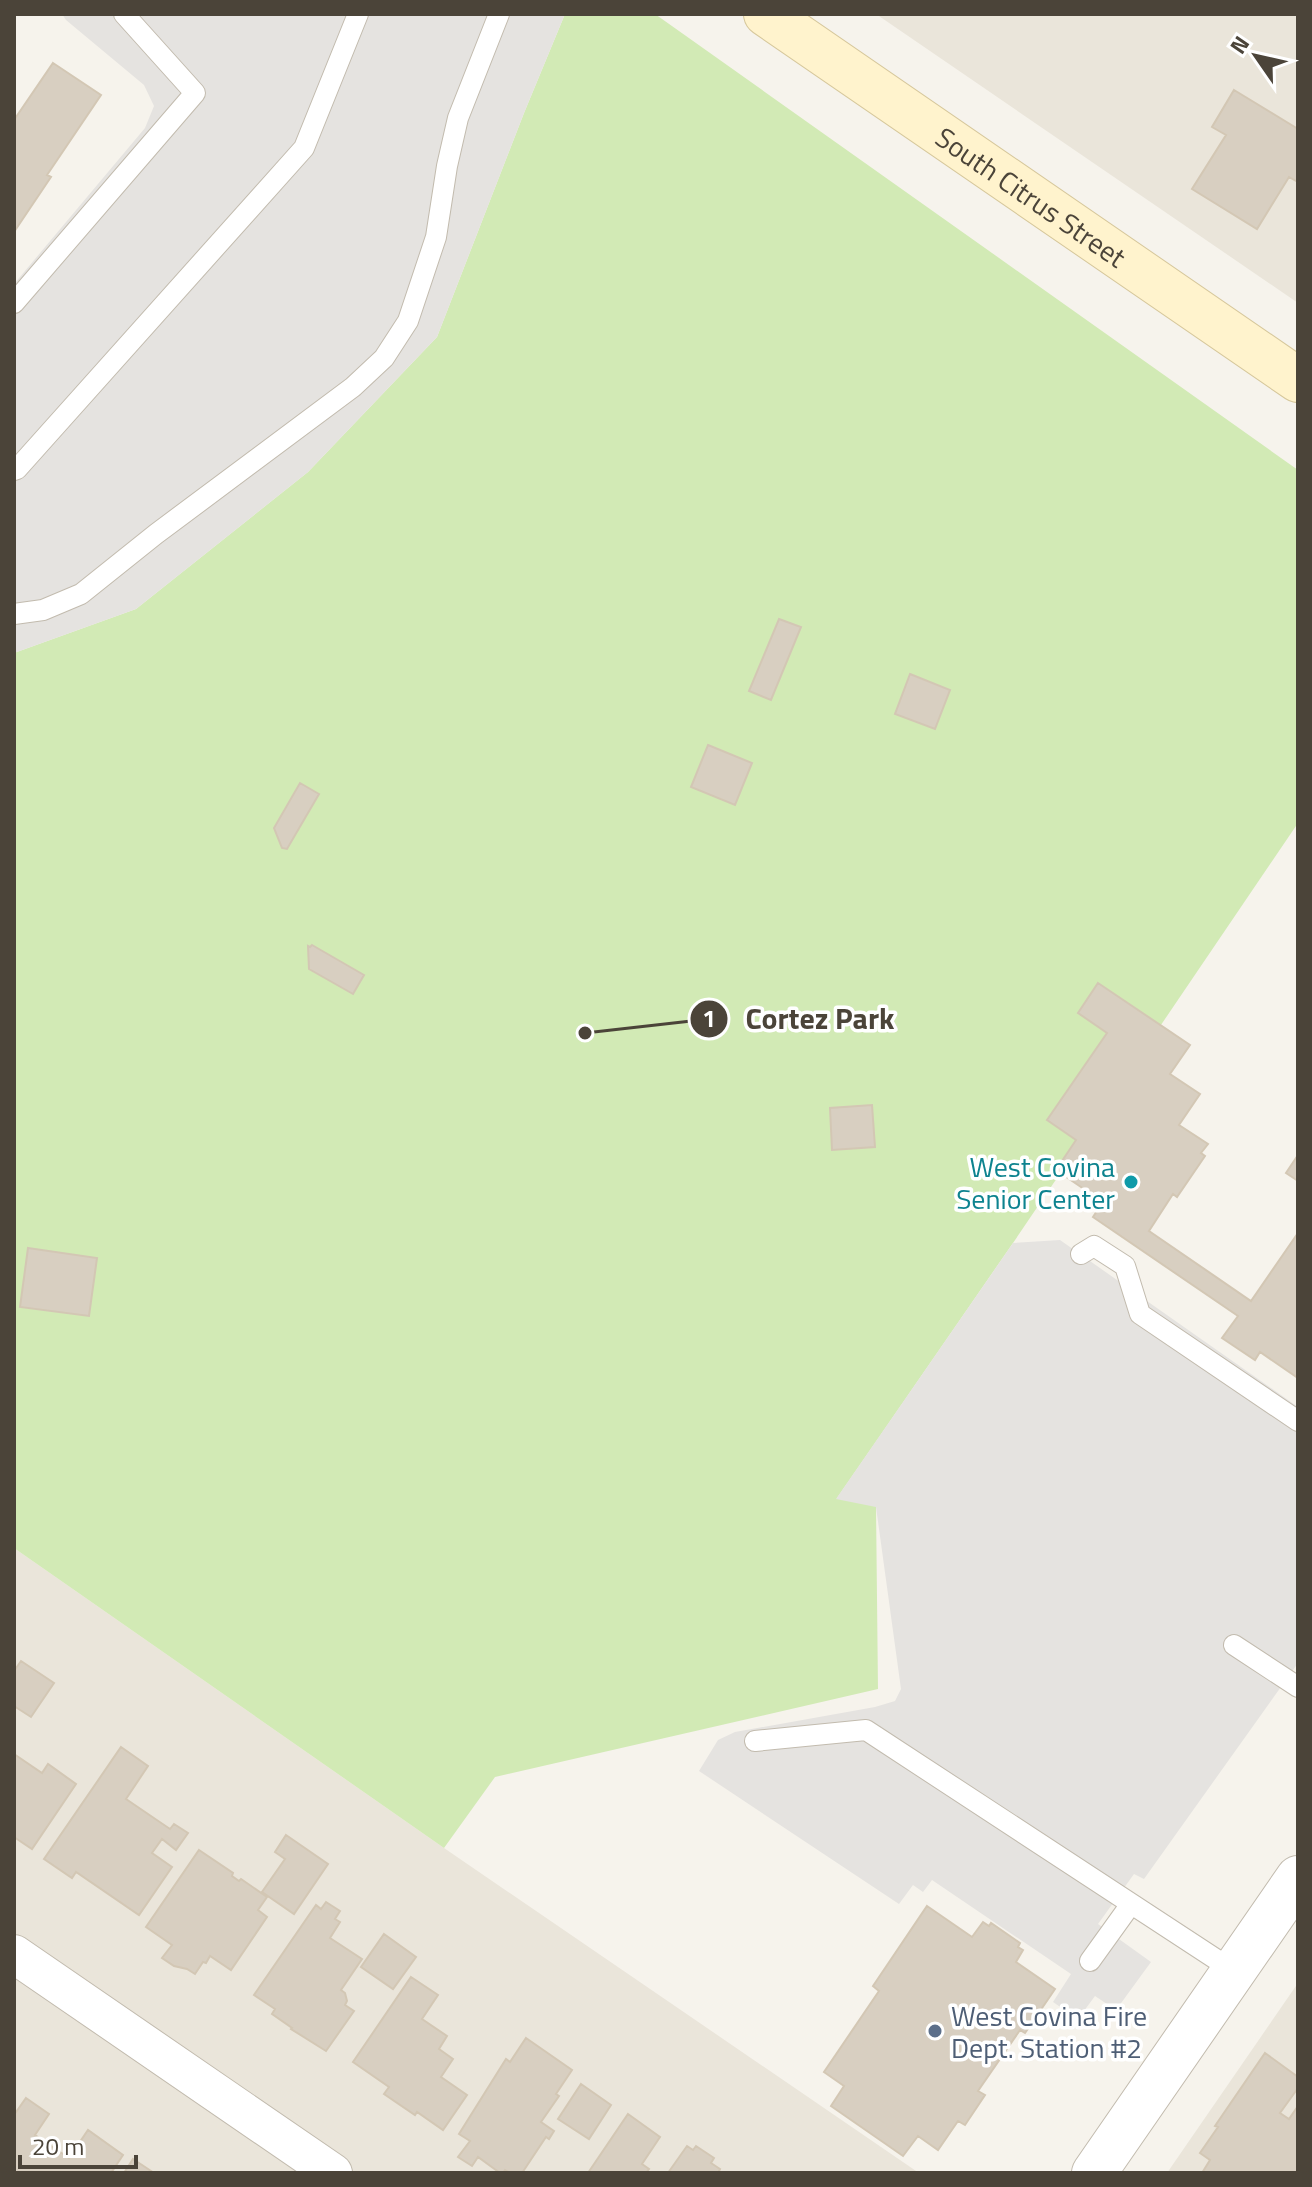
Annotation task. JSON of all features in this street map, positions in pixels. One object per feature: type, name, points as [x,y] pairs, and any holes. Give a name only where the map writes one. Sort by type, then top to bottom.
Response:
[{"type":"main road","name":"South Citrus Street","points":[[766,14],[1298,380]]},
{"type":"street","points":[[1094,2173],[1298,1878]]},
{"type":"street","points":[[14,1954],[333,2173]]},
{"type":"lane","points":[[14,303],[195,93],[124,14]]},
{"type":"lane","points":[[14,470],[304,148],[358,14]]},
{"type":"lane","points":[[14,614],[43,610],[81,594],[353,387],[384,358],[408,321],[413,307],[436,237],[458,118],[499,14]]},
{"type":"lane","points":[[1081,1254],[1094,1246],[1125,1266],[1140,1314],[1298,1421]]},
{"type":"lane","points":[[1234,1645],[1298,1687]]},
{"type":"lane","points":[[755,1741],[866,1730],[1234,1971]]},
{"type":"lane","points":[[1090,1961],[1131,1904]]},
{"type":"shaded area","points":[[62,14],[565,14],[437,337],[308,472],[136,609],[14,653],[14,284],[145,128],[154,106],[144,85]]},
{"type":"shaded area","points":[[876,14],[1298,14],[1298,303]]},
{"type":"shaded area","points":[[1060,1240],[1298,1407],[1298,1663],[1144,1879],[1134,1874],[1098,1924],[1151,1962],[1116,2010],[1095,1996],[1078,2019],[1053,2002],[1071,1974],[932,1880],[923,1892],[913,1885],[899,1904],[699,1771],[718,1740],[735,1732],[895,1701],[901,1689],[876,1507],[836,1499],[1013,1243]]},
{"type":"shaded area","points":[[14,1548],[444,1848],[919,2173],[14,2173]]},
{"type":"shaded area","points":[[1298,1983],[1298,2173],[1167,2173]]},
{"type":"green space","points":[[565,14],[655,14],[1298,470],[1298,823],[837,1498],[876,1506],[878,1689],[495,1777],[444,1848],[14,1548],[14,653],[136,609],[308,472],[437,337]]},
{"type":"building","points":[[53,63],[101,95],[47,175],[51,177],[14,232],[14,120]]},
{"type":"building","points":[[1234,90],[1298,129],[1298,182],[1289,177],[1257,229],[1192,189],[1226,135],[1212,127]]},
{"type":"building","points":[[779,619],[801,627],[771,700],[749,691]]},
{"type":"building","points":[[910,674],[950,690],[935,729],[895,714]]},
{"type":"building","points":[[708,745],[752,763],[735,805],[691,787]]},
{"type":"building","points":[[300,783],[319,794],[287,849],[282,848],[274,828]]},
{"type":"building","points":[[312,945],[364,975],[353,994],[309,969],[308,946]]},
{"type":"building","name":"West Covina Senior Center","points":[[1098,983],[1190,1045],[1170,1074],[1200,1094],[1179,1125],[1208,1144],[1201,1153],[1205,1156],[1177,1197],[1173,1194],[1149,1231],[1251,1301],[1298,1233],[1298,1378],[1260,1352],[1255,1360],[1222,1338],[1238,1316],[1093,1217],[1103,1202],[1056,1170],[1076,1140],[1047,1120],[1107,1033],[1078,1013]]},
{"type":"building","points":[[872,1105],[875,1147],[832,1150],[830,1108]]},
{"type":"building","points":[[1298,1155],[1298,1181],[1286,1173]]},
{"type":"building","points":[[28,1248],[97,1258],[89,1316],[20,1307]]},
{"type":"building","points":[[21,1661],[54,1683],[31,1717],[14,1706],[14,1671]]},
{"type":"building","points":[[121,1747],[148,1766],[126,1799],[170,1829],[174,1824],[188,1833],[176,1850],[162,1839],[152,1853],[172,1867],[139,1915],[76,1872],[72,1878],[44,1859]]},
{"type":"building","points":[[14,1754],[42,1773],[48,1764],[76,1784],[32,1849],[14,1837]]},
{"type":"building","points":[[286,1835],[328,1864],[294,1914],[262,1892],[285,1859],[275,1852]]},
{"type":"building","points":[[199,1850],[233,1873],[232,1876],[239,1881],[241,1879],[267,1897],[258,1910],[267,1917],[231,1970],[210,1956],[195,1974],[174,1966],[162,1958],[172,1945],[146,1927]]},
{"type":"building","points":[[326,1902],[340,1911],[335,1919],[340,1922],[330,1938],[362,1959],[341,1990],[345,1993],[345,2005],[354,2011],[326,2051],[291,2029],[272,2014],[275,2009],[254,1995],[316,1905],[321,1909]]},
{"type":"building","name":"West Covina Fire Dept. Station #2","points":[[927,1906],[972,1937],[983,1922],[989,1926],[991,1923],[1020,1943],[1018,1947],[1023,1950],[1016,1962],[1055,1989],[1025,2033],[1020,2030],[978,2091],[985,2095],[965,2125],[958,2121],[938,2150],[918,2136],[903,2156],[831,2106],[844,2086],[824,2072],[879,1991],[873,1986]]},
{"type":"building","points":[[384,1934],[416,1957],[393,1989],[361,1967]]},
{"type":"building","points":[[411,1977],[438,1995],[422,2019],[447,2036],[439,2049],[453,2059],[441,2077],[467,2095],[443,2130],[384,2094],[389,2087],[353,2062]]},
{"type":"building","points":[[526,2038],[572,2070],[541,2122],[554,2131],[549,2139],[546,2137],[522,2173],[505,2170],[500,2173],[478,2157],[472,2166],[458,2157],[470,2141],[459,2134],[506,2059],[510,2062]]},
{"type":"building","points":[[1265,2053],[1298,2077],[1298,2088],[1280,2113],[1289,2119],[1298,2106],[1298,2170],[1296,2173],[1202,2173],[1210,2160],[1200,2153]]},
{"type":"building","points":[[581,2084],[611,2105],[589,2139],[558,2119]]},
{"type":"building","points":[[26,2098],[49,2114],[35,2135],[69,2158],[88,2130],[123,2155],[111,2173],[14,2173],[14,2115]]},
{"type":"building","points":[[628,2114],[660,2137],[642,2164],[649,2169],[646,2173],[588,2173]]},
{"type":"building","points":[[687,2146],[693,2150],[696,2146],[714,2158],[711,2163],[720,2169],[718,2173],[668,2173]]},
{"type":"building","points":[[133,2159],[154,2173],[124,2173]]},
{"type":"place","name":"Cortez Park","points":[[585,1033]]},
{"type":"place","name":"West Covina Senior Center","points":[[1131,1182]]},
{"type":"place","name":"West Covina Fire Dept. Station #2","points":[[935,2031]]}]
